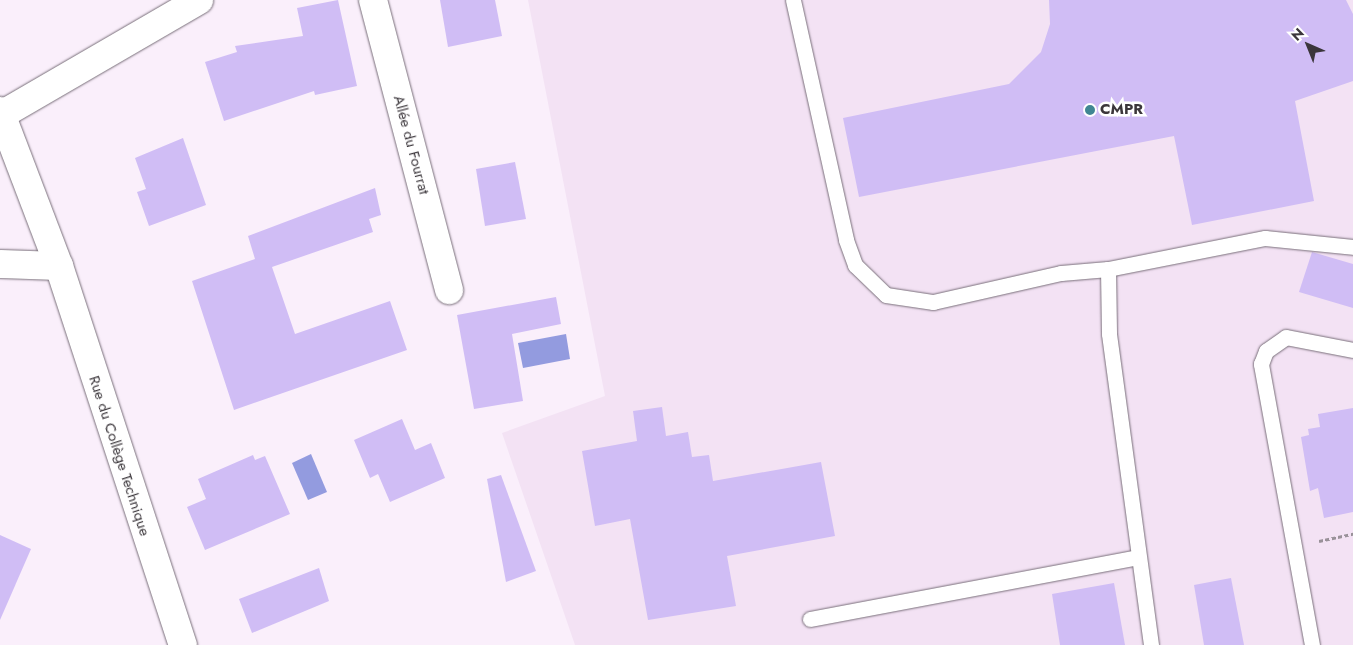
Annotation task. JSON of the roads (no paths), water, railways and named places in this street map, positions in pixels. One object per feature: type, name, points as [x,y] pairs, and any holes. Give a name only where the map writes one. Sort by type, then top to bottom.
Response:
[{"type":"street","points":[[1,113],[199,0]]},
{"type":"street","name":"Allée du Fourrat","points":[[373,0],[449,290]]},
{"type":"street","name":"Rue du Collège Technique","points":[[1,113],[59,266],[183,645]]},
{"type":"street","points":[[0,264],[59,266]]},
{"type":"lane","points":[[794,0],[846,240],[855,265],[869,282],[886,295],[933,302],[1061,272],[1108,268],[1265,238],[1353,246]]},
{"type":"lane","points":[[1108,268],[1109,334],[1138,557],[1152,645]]},
{"type":"lane","points":[[1312,645],[1262,364],[1266,351],[1286,337],[1353,350]]},
{"type":"lane","points":[[810,619],[1138,557]]},
{"type":"water","points":[[566,334],[570,359],[523,368],[518,343]]},
{"type":"water","points":[[311,454],[327,492],[308,500],[292,463]]},
{"type":"place","name":"CMPR","points":[[1090,110]]}]
